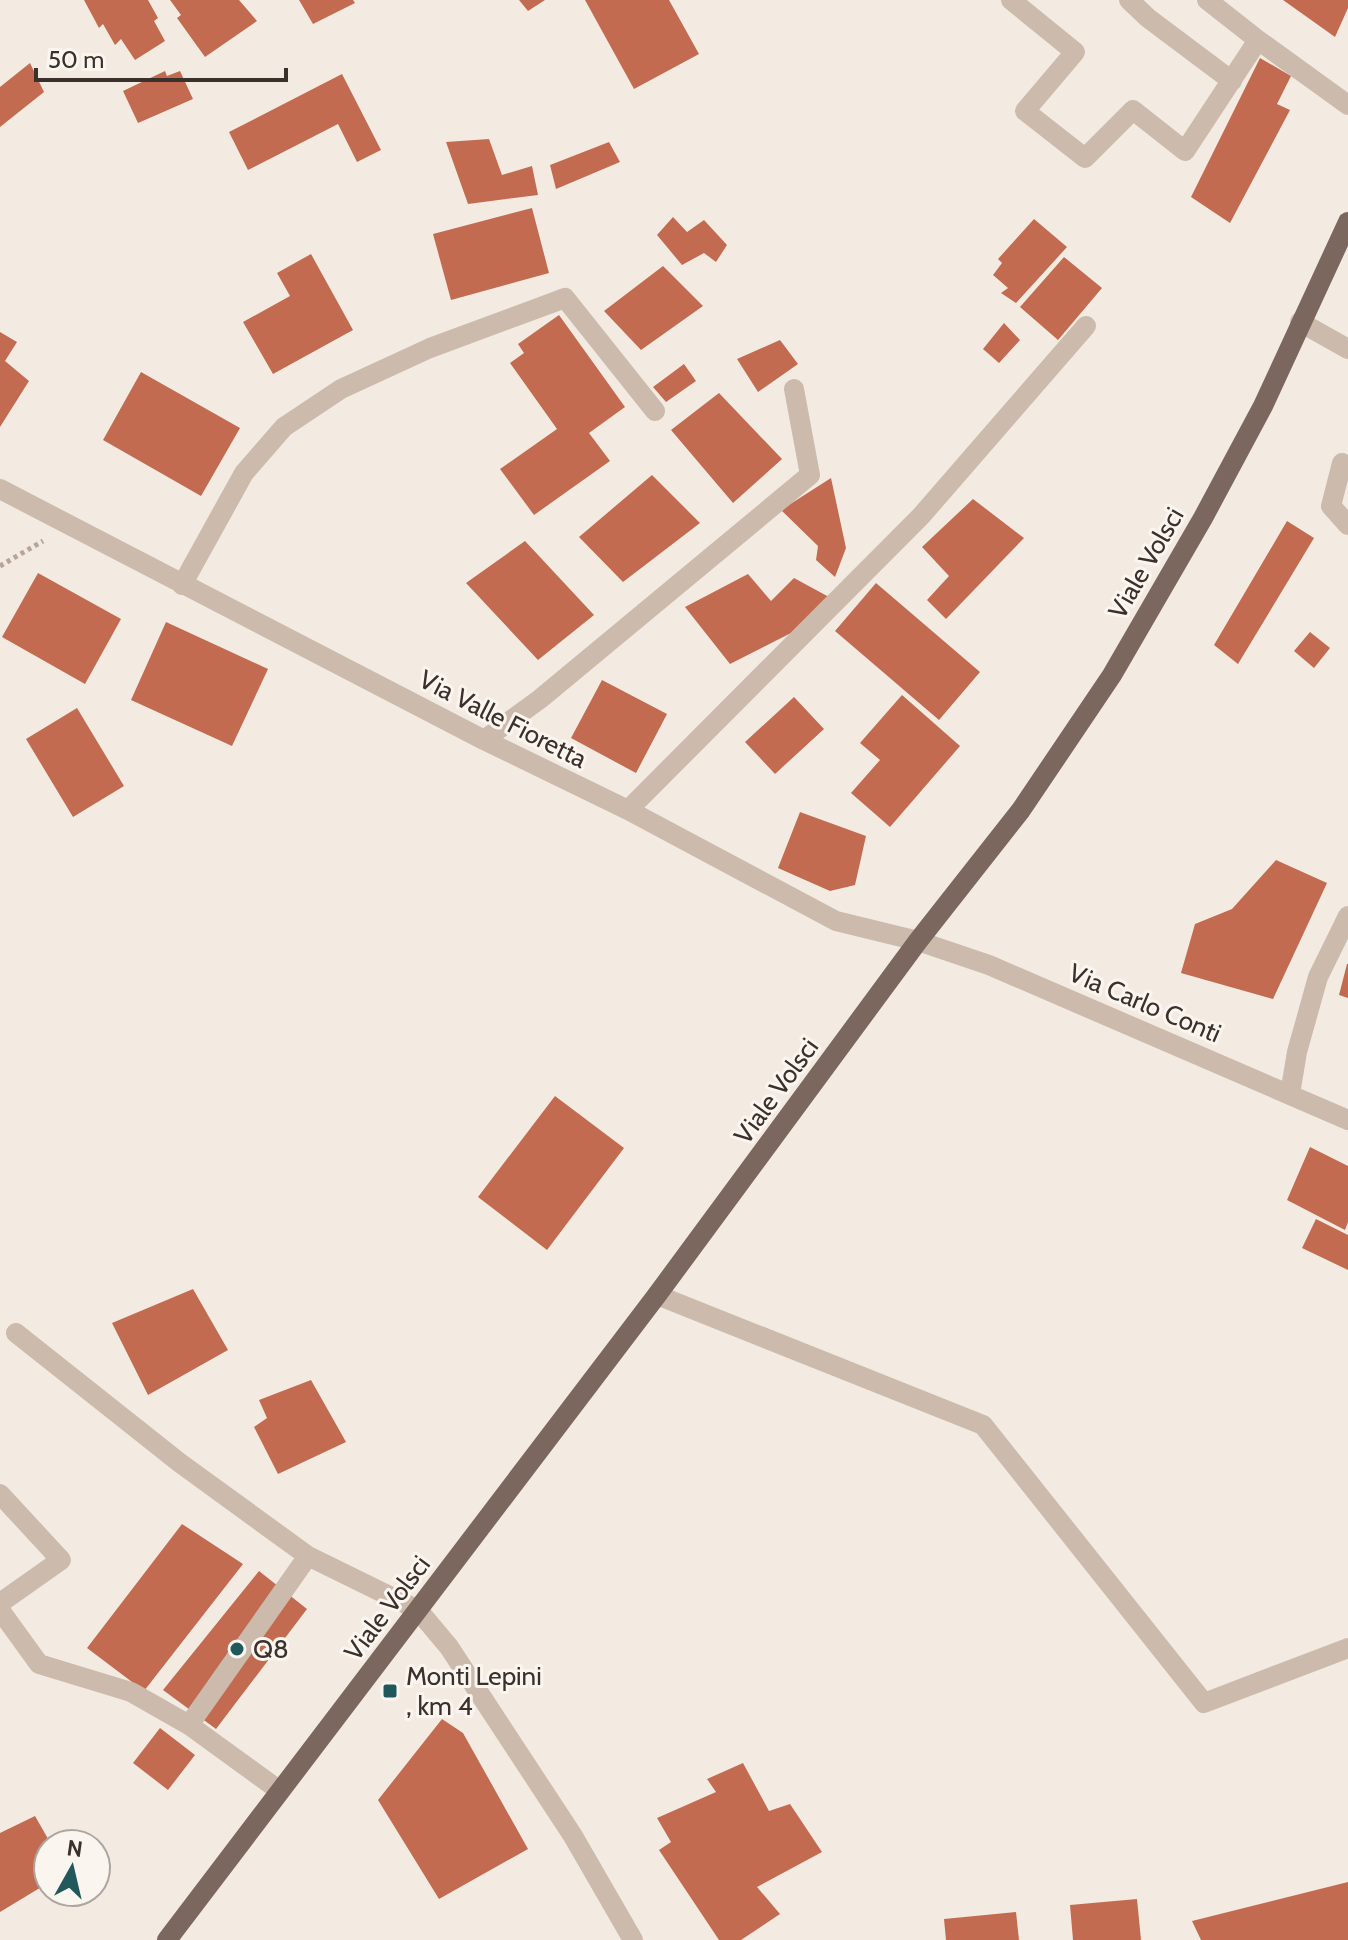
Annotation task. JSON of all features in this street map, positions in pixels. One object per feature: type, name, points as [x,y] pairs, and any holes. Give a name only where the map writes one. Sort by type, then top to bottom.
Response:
[{"type":"main road","name":"Viale Volsci","points":[[167,1940],[657,1295],[918,941],[1021,810],[1112,675],[1263,406],[1348,222]]},
{"type":"street","points":[[1011,0],[1075,52],[1025,111],[1085,158],[1133,110],[1185,151],[1258,40]]},
{"type":"street","points":[[1129,0],[1148,18],[1232,81]]},
{"type":"street","points":[[1207,0],[1348,105]]},
{"type":"street","points":[[182,585],[244,473],[284,427],[341,389],[417,354],[565,298],[655,411]]},
{"type":"street","points":[[1300,322],[1348,349]]},
{"type":"street","points":[[628,810],[921,516],[1086,326]]},
{"type":"street","points":[[484,740],[540,699],[810,475],[794,389]]},
{"type":"street","points":[[1342,463],[1331,506],[1348,525]]},
{"type":"street","name":"Via Valle Fioretta","points":[[0,489],[484,740],[628,810],[836,921],[918,941]]},
{"type":"street","points":[[1290,1094],[1297,1052],[1318,977],[1348,916]]},
{"type":"street","name":"Via Carlo Conti","points":[[918,941],[989,965],[1348,1120]]},
{"type":"street","points":[[657,1295],[983,1425],[1204,1703],[1348,1648]]},
{"type":"street","points":[[16,1333],[180,1463],[308,1556],[418,1610],[449,1647],[573,1836],[633,1940]]},
{"type":"street","points":[[0,1494],[61,1560],[0,1603]]},
{"type":"street","points":[[189,1725],[308,1556]]},
{"type":"street","points":[[0,1610],[39,1664],[131,1692],[189,1725],[280,1791]]},
{"type":"path","points":[[0,566],[72,524]]},
{"type":"building","points":[[84,0],[148,0],[158,18],[154,21],[165,41],[135,60],[121,39],[115,45],[103,24],[99,28]]},
{"type":"building","points":[[170,0],[239,0],[257,21],[205,57],[177,18],[181,15]]},
{"type":"building","points":[[299,0],[353,0],[355,3],[313,24]]},
{"type":"building","points":[[519,0],[545,0],[528,11]]},
{"type":"building","points":[[585,0],[669,0],[699,54],[634,89]]},
{"type":"building","points":[[1283,0],[1348,0],[1348,8],[1335,37]]},
{"type":"building","points":[[1260,58],[1291,76],[1277,104],[1290,110],[1230,223],[1191,197]]},
{"type":"building","points":[[30,63],[44,92],[0,127],[0,87]]},
{"type":"building","points":[[165,71],[167,76],[180,71],[193,99],[138,123],[123,91]]},
{"type":"building","points":[[342,74],[381,150],[357,162],[338,124],[248,170],[229,132]]},
{"type":"building","points":[[489,139],[502,175],[532,166],[538,195],[468,204],[446,142]]},
{"type":"building","points":[[609,142],[620,162],[556,189],[550,165]]},
{"type":"building","points":[[532,208],[549,273],[451,300],[433,234]]},
{"type":"building","points":[[673,217],[687,232],[704,220],[727,245],[716,262],[704,253],[682,265],[657,235]]},
{"type":"building","points":[[1034,219],[1067,247],[1016,303],[1001,293],[1008,288],[993,275],[1002,263],[998,259]]},
{"type":"building","points":[[311,254],[353,330],[273,374],[243,322],[290,296],[277,273]]},
{"type":"building","points":[[1064,257],[1102,288],[1058,340],[1020,307]]},
{"type":"building","points":[[663,266],[703,306],[641,350],[604,311]]},
{"type":"building","points":[[559,315],[625,407],[589,433],[610,461],[534,515],[500,469],[557,429],[510,363],[524,353],[518,344]]},
{"type":"building","points":[[1004,323],[1020,340],[999,363],[983,349]]},
{"type":"building","points":[[0,332],[17,342],[5,361],[29,381],[0,427]]},
{"type":"building","points":[[780,340],[798,364],[758,392],[737,359]]},
{"type":"building","points":[[684,364],[696,381],[666,402],[653,387]]},
{"type":"building","points":[[141,372],[240,428],[201,496],[103,440]]},
{"type":"building","points":[[719,393],[782,459],[733,503],[671,430]]},
{"type":"building","points":[[652,475],[700,523],[623,582],[579,537]]},
{"type":"building","points":[[831,478],[846,548],[835,577],[816,560],[818,546],[781,510]]},
{"type":"building","points":[[973,499],[1024,538],[946,619],[927,600],[949,576],[922,547]]},
{"type":"building","points":[[1287,521],[1314,538],[1238,664],[1214,645]]},
{"type":"building","points":[[525,541],[594,615],[538,660],[466,583]]},
{"type":"building","points":[[38,573],[121,619],[85,684],[2,637]]},
{"type":"building","points":[[748,574],[771,601],[794,578],[829,597],[791,633],[730,664],[685,607]]},
{"type":"building","points":[[876,583],[980,672],[939,720],[835,631]]},
{"type":"building","points":[[166,622],[268,669],[232,746],[131,700]]},
{"type":"building","points":[[1310,632],[1330,648],[1314,668],[1294,651]]},
{"type":"building","points":[[602,680],[667,714],[636,773],[571,738]]},
{"type":"building","points":[[902,695],[960,746],[890,827],[851,793],[880,760],[860,743]]},
{"type":"building","points":[[794,697],[824,729],[775,774],[745,742]]},
{"type":"building","points":[[77,708],[124,786],[73,817],[26,739]]},
{"type":"building","points":[[800,812],[866,836],[855,885],[830,891],[778,868]]},
{"type":"building","points":[[1276,860],[1327,883],[1273,999],[1181,973],[1195,924],[1232,909]]},
{"type":"building","points":[[1348,964],[1348,998],[1339,995]]},
{"type":"building","points":[[555,1096],[624,1148],[547,1250],[478,1197]]},
{"type":"building","points":[[1310,1147],[1348,1166],[1348,1222],[1345,1230],[1287,1200]]},
{"type":"building","points":[[1316,1219],[1348,1235],[1348,1270],[1302,1248]]},
{"type":"building","points":[[193,1289],[228,1350],[148,1395],[112,1323]]},
{"type":"building","points":[[311,1380],[346,1442],[278,1474],[254,1427],[267,1418],[259,1400]]},
{"type":"building","points":[[182,1524],[243,1564],[144,1691],[87,1648]]},
{"type":"building","points":[[259,1571],[307,1609],[216,1729],[163,1690]]},
{"type":"building","points":[[442,1719],[463,1733],[528,1849],[439,1899],[378,1800]]},
{"type":"building","points":[[160,1728],[195,1755],[168,1790],[133,1763]]},
{"type":"building","points":[[743,1763],[769,1811],[790,1804],[822,1852],[757,1887],[780,1914],[741,1940],[719,1940],[659,1850],[671,1842],[657,1818],[716,1792],[707,1779]]},
{"type":"building","points":[[35,1816],[42,1828],[32,1828],[32,1893],[0,1912],[0,1833]]},
{"type":"building","points":[[1348,1882],[1348,1940],[1201,1940],[1192,1921]]},
{"type":"building","points":[[1137,1899],[1141,1940],[1073,1940],[1070,1905]]},
{"type":"building","points":[[1016,1912],[1019,1940],[946,1940],[944,1919]]},
{"type":"place","name":"Q8","points":[[237,1649]]},
{"type":"place","name":"Monti Lepini , km 4","points":[[390,1691]]}]
